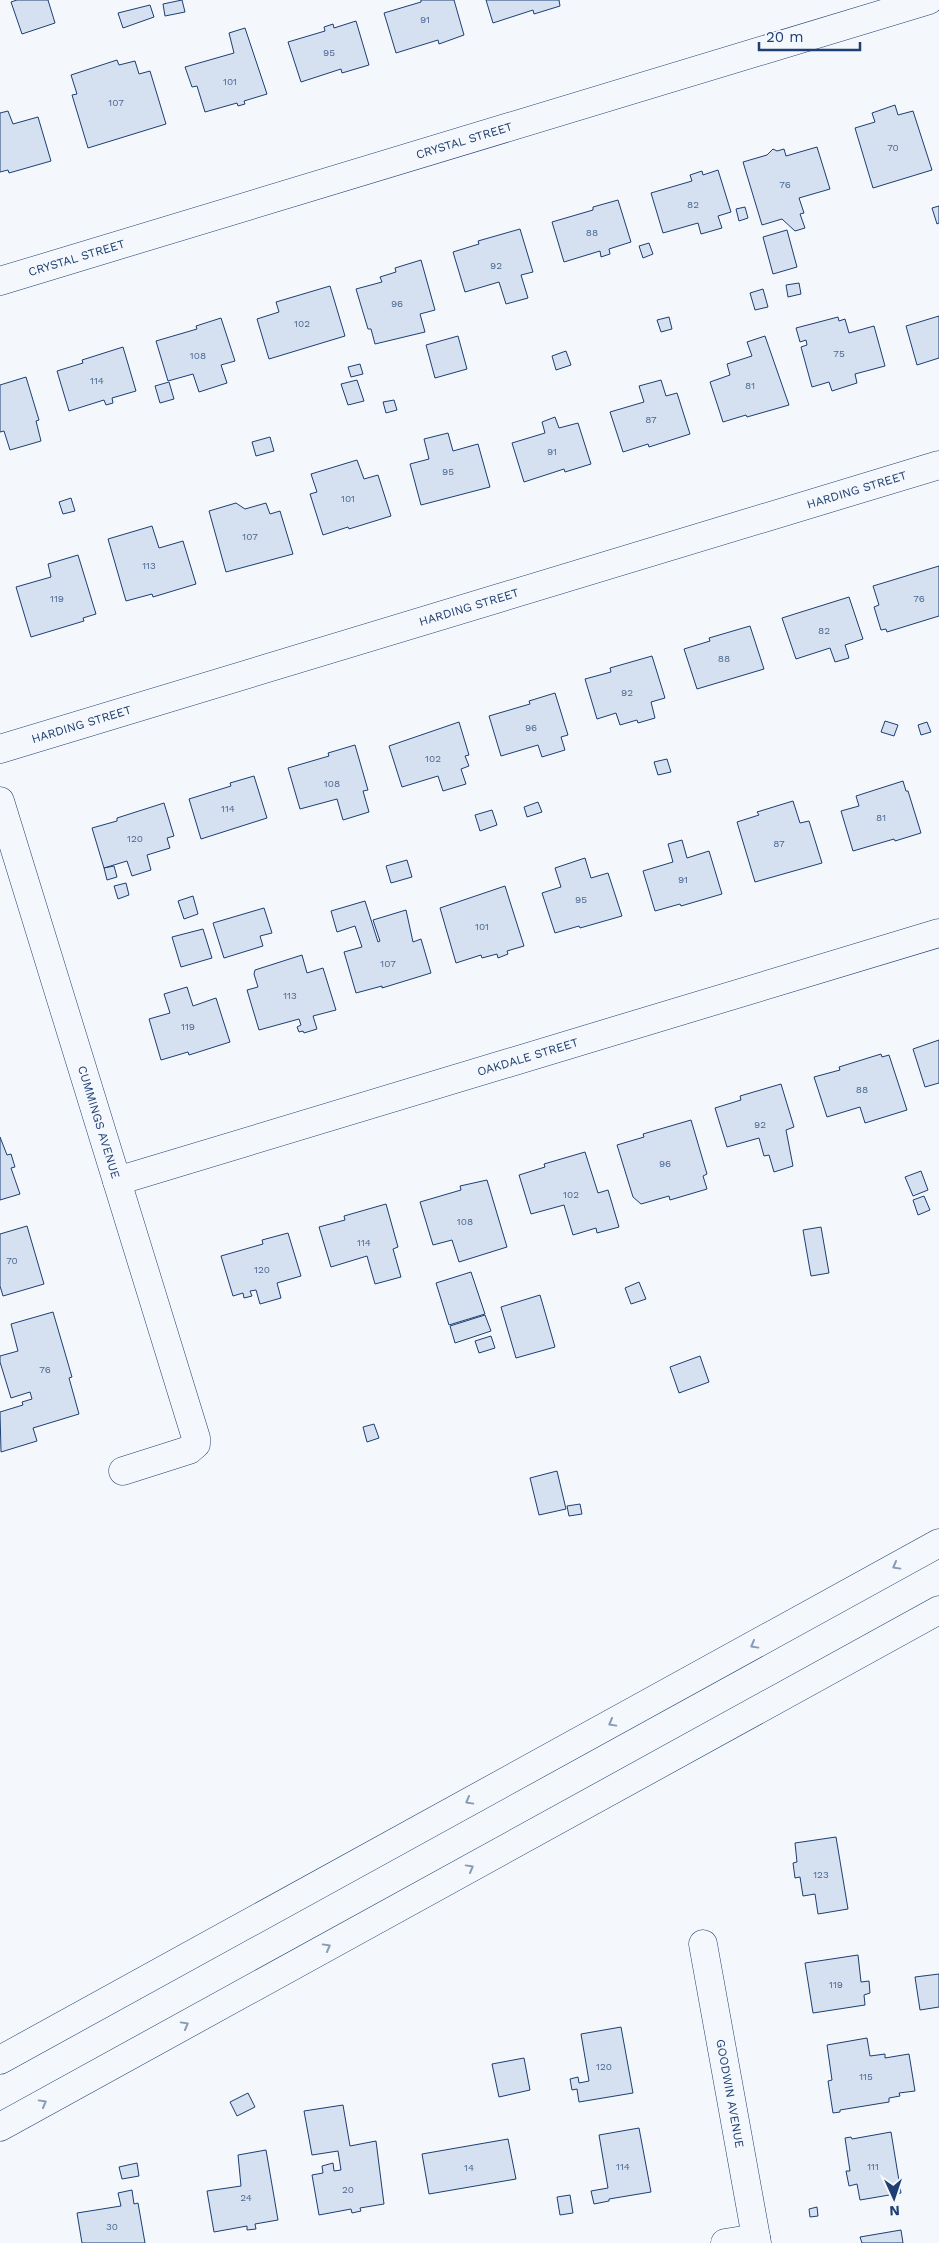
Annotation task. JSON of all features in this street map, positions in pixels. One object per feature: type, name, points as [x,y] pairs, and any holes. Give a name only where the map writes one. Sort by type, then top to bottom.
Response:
[{"type":"main road","name":"CRYSTAL STREET","points":[[0,280],[929,0]]},
{"type":"main road","name":"HARDING STREET","points":[[0,749],[939,466]]},
{"type":"main road","name":"CUMMINGS AVENUE","points":[[0,801],[195,1432],[196,1444],[189,1450],[123,1471]]},
{"type":"main road","name":"OAKDALE STREET","points":[[117,1182],[939,933]]},
{"type":"main road","points":[[0,2060],[939,1543]]},
{"type":"main road","points":[[0,2127],[939,1610]]},
{"type":"main road","name":"GOODWIN AVENUE","points":[[703,1944],[757,2240]]},
{"type":"main road","points":[[726,2243],[757,2240]]},
{"type":"building","points":[[17,0],[48,0],[55,23],[22,34],[11,2]]},
{"type":"building","points":[[182,0],[185,12],[165,16],[163,4]]},
{"type":"building","points":[[421,0],[454,0],[464,35],[439,44],[438,40],[396,53],[384,13],[421,2]]},
{"type":"building","points":[[486,0],[559,0],[560,6],[534,14],[533,10],[493,23]]},
{"type":"building","points":[[150,5],[154,17],[123,28],[118,13]]},
{"type":"building","points":[[356,21],[369,65],[342,73],[341,69],[301,82],[288,42],[325,31],[324,27],[333,24],[334,28]]},
{"type":"building","points":[[245,28],[267,94],[244,101],[245,104],[238,106],[237,103],[205,112],[197,86],[192,87],[185,67],[234,53],[229,33]]},
{"type":"building","points":[[117,60],[119,65],[135,61],[139,74],[150,71],[166,124],[88,148],[72,95],[77,94],[71,75]]},
{"type":"building","points":[[895,105],[898,115],[913,111],[932,170],[873,188],[855,128],[875,122],[872,113]]},
{"type":"building","points":[[8,111],[13,124],[38,117],[51,161],[9,173],[8,170],[0,172],[0,113]]},
{"type":"building","points":[[817,147],[830,189],[799,198],[804,213],[800,214],[805,228],[795,231],[782,219],[762,225],[743,162],[767,155],[773,149],[777,151],[784,149],[786,156]]},
{"type":"building","points":[[718,170],[731,212],[718,216],[722,228],[701,234],[698,223],[663,233],[651,193],[692,181],[690,175],[702,171],[703,175]]},
{"type":"building","points":[[618,200],[631,242],[609,249],[610,254],[601,257],[600,251],[564,262],[552,222],[593,210],[593,207]]},
{"type":"building","points":[[939,206],[939,223],[937,224],[932,208]]},
{"type":"building","points":[[745,207],[748,218],[739,221],[736,209]]},
{"type":"building","points":[[520,229],[533,272],[521,275],[528,298],[506,304],[499,282],[465,292],[453,252],[479,244],[478,241]]},
{"type":"building","points":[[787,230],[797,267],[773,274],[763,237]]},
{"type":"building","points":[[649,243],[653,254],[643,258],[639,246]]},
{"type":"building","points":[[421,260],[435,310],[420,314],[425,332],[375,344],[371,329],[368,329],[356,289],[382,282],[380,277],[396,272],[395,268]]},
{"type":"building","points":[[799,283],[801,294],[788,297],[786,285]]},
{"type":"building","points":[[330,286],[345,336],[269,359],[257,319],[279,312],[276,302]]},
{"type":"building","points":[[763,289],[768,307],[755,310],[750,293]]},
{"type":"building","points":[[939,316],[939,358],[917,365],[906,326]]},
{"type":"building","points":[[669,317],[672,329],[661,332],[657,320]]},
{"type":"building","points":[[838,317],[839,321],[845,319],[849,333],[874,326],[885,366],[855,374],[857,383],[832,391],[829,382],[812,387],[801,347],[807,345],[806,340],[800,342],[796,328]]},
{"type":"building","points":[[221,318],[235,361],[221,365],[227,383],[199,392],[193,374],[168,381],[156,341],[197,329],[196,326]]},
{"type":"building","points":[[458,336],[467,369],[435,378],[426,345]]},
{"type":"building","points":[[765,336],[789,405],[723,422],[710,382],[730,375],[727,364],[752,356],[747,342]]},
{"type":"building","points":[[123,347],[136,391],[112,398],[113,403],[106,405],[104,400],[69,411],[57,371],[83,363],[82,360]]},
{"type":"building","points":[[566,351],[571,365],[556,370],[552,356]]},
{"type":"building","points":[[360,364],[363,374],[351,377],[348,367]]},
{"type":"building","points":[[26,377],[39,420],[36,421],[41,441],[10,450],[4,431],[0,432],[0,385]]},
{"type":"building","points":[[357,380],[364,401],[348,405],[341,384]]},
{"type":"building","points":[[661,380],[666,396],[677,393],[690,434],[649,447],[648,444],[623,452],[610,412],[644,402],[639,386]]},
{"type":"building","points":[[169,382],[174,399],[160,403],[155,386]]},
{"type":"building","points":[[394,400],[397,410],[386,413],[383,402]]},
{"type":"building","points":[[555,417],[559,428],[578,423],[591,464],[565,472],[564,469],[524,482],[512,443],[545,433],[542,422]]},
{"type":"building","points":[[448,433],[453,451],[478,444],[490,487],[421,505],[410,464],[429,459],[424,439]]},
{"type":"building","points":[[270,437],[274,451],[256,456],[252,442]]},
{"type":"building","points":[[357,460],[364,479],[378,475],[391,516],[323,535],[310,494],[317,492],[311,474]]},
{"type":"building","points":[[71,498],[75,511],[63,514],[59,502]]},
{"type":"building","points":[[236,503],[245,509],[266,503],[270,514],[280,511],[293,554],[226,572],[209,511]]},
{"type":"building","points":[[152,526],[159,548],[183,541],[196,584],[153,597],[152,594],[126,601],[108,539]]},
{"type":"building","points":[[78,555],[96,614],[83,618],[84,621],[31,637],[16,587],[51,577],[48,564]]},
{"type":"building","points":[[939,566],[939,616],[887,632],[886,629],[881,630],[874,607],[879,605],[873,586]]},
{"type":"building","points":[[849,597],[863,639],[845,645],[849,658],[835,662],[830,648],[796,659],[782,618]]},
{"type":"building","points":[[750,626],[764,669],[697,689],[684,649],[710,641],[709,638]]},
{"type":"building","points":[[652,656],[665,698],[651,702],[655,718],[638,723],[637,720],[620,725],[616,713],[597,719],[585,679],[611,672],[610,668]]},
{"type":"building","points":[[555,693],[568,735],[561,737],[565,750],[542,757],[538,745],[501,756],[489,716],[530,704],[529,701]]},
{"type":"building","points":[[885,721],[898,725],[894,736],[881,732]]},
{"type":"building","points":[[459,722],[469,755],[465,756],[469,766],[461,769],[466,784],[443,791],[438,776],[402,787],[389,746]]},
{"type":"building","points":[[927,722],[931,732],[921,735],[918,725]]},
{"type":"building","points":[[355,745],[368,790],[363,791],[369,812],[343,820],[337,799],[300,809],[288,768],[329,756],[328,753]]},
{"type":"building","points":[[667,759],[671,772],[658,775],[654,762]]},
{"type":"building","points":[[254,776],[267,818],[201,839],[189,799],[231,786],[230,783]]},
{"type":"building","points":[[903,781],[921,833],[853,851],[841,811],[859,806],[856,796]]},
{"type":"building","points":[[793,801],[800,823],[809,821],[822,863],[755,882],[737,822],[759,815],[757,812]]},
{"type":"building","points":[[538,802],[542,812],[527,817],[524,807]]},
{"type":"building","points":[[164,803],[174,836],[167,838],[170,848],[147,855],[151,870],[132,876],[127,861],[104,868],[92,828],[117,821],[117,818]]},
{"type":"building","points":[[492,810],[497,825],[480,831],[475,815]]},
{"type":"building","points":[[682,840],[687,858],[709,851],[722,894],[681,906],[680,904],[655,911],[643,871],[673,862],[668,844]]},
{"type":"building","points":[[585,858],[591,878],[608,873],[622,916],[555,933],[542,893],[561,887],[555,868]]},
{"type":"building","points":[[407,860],[412,877],[391,883],[386,866]]},
{"type":"building","points":[[114,866],[117,877],[107,880],[104,868]]},
{"type":"building","points":[[126,883],[129,895],[118,899],[114,886]]},
{"type":"building","points":[[505,886],[524,946],[507,951],[508,954],[498,958],[497,954],[482,958],[481,955],[456,963],[440,908]]},
{"type":"building","points":[[193,896],[198,914],[184,919],[178,901]]},
{"type":"building","points":[[365,901],[378,942],[380,941],[373,920],[406,910],[413,942],[421,939],[431,973],[382,988],[382,986],[356,993],[344,952],[362,947],[355,926],[337,932],[331,911]]},
{"type":"building","points":[[264,908],[272,933],[260,936],[263,946],[224,958],[213,923]]},
{"type":"building","points":[[203,929],[212,958],[181,967],[172,937]]},
{"type":"building","points":[[302,955],[307,973],[323,968],[336,1010],[313,1016],[317,1029],[304,1033],[303,1031],[299,1032],[297,1027],[301,1025],[299,1019],[259,1030],[247,990],[258,987],[254,974],[255,970]]},
{"type":"building","points":[[187,987],[193,1006],[216,998],[230,1042],[189,1055],[188,1052],[161,1060],[149,1019],[170,1013],[164,994]]},
{"type":"building","points":[[939,1040],[939,1083],[925,1087],[913,1049]]},
{"type":"building","points":[[881,1054],[882,1057],[889,1055],[907,1110],[865,1123],[860,1107],[827,1117],[814,1077],[840,1070],[839,1067]]},
{"type":"building","points":[[781,1084],[794,1127],[786,1130],[793,1166],[774,1172],[769,1155],[764,1156],[759,1138],[727,1147],[715,1108],[741,1100],[740,1096]]},
{"type":"building","points":[[691,1120],[707,1174],[703,1176],[707,1189],[670,1200],[669,1196],[641,1204],[633,1197],[617,1145],[644,1137],[643,1134]]},
{"type":"building","points":[[0,1137],[7,1155],[11,1154],[15,1167],[11,1168],[20,1194],[0,1200]]},
{"type":"building","points":[[585,1152],[598,1193],[608,1190],[619,1227],[597,1233],[596,1228],[573,1235],[564,1205],[531,1214],[519,1175],[545,1167],[544,1164]]},
{"type":"building","points":[[921,1171],[928,1190],[913,1196],[905,1177]]},
{"type":"building","points":[[487,1180],[507,1247],[459,1262],[452,1240],[433,1245],[420,1202],[461,1190],[460,1186]]},
{"type":"building","points":[[924,1196],[930,1210],[918,1215],[913,1200]]},
{"type":"building","points":[[386,1204],[398,1247],[393,1249],[401,1277],[375,1284],[367,1256],[331,1267],[319,1227],[345,1220],[344,1216]]},
{"type":"building","points":[[27,1226],[44,1284],[3,1296],[0,1286],[0,1234]]},
{"type":"building","points":[[821,1227],[829,1273],[811,1276],[803,1230]]},
{"type":"building","points":[[288,1233],[301,1276],[277,1283],[281,1298],[260,1304],[256,1290],[250,1291],[252,1296],[244,1298],[243,1293],[233,1296],[221,1256],[263,1244],[262,1240]]},
{"type":"building","points":[[471,1272],[485,1314],[449,1325],[436,1283]]},
{"type":"building","points":[[639,1282],[646,1299],[631,1304],[625,1288]]},
{"type":"building","points":[[540,1295],[555,1347],[516,1358],[501,1307]]},
{"type":"building","points":[[53,1312],[72,1377],[69,1378],[79,1414],[33,1428],[37,1441],[1,1452],[0,1412],[23,1405],[22,1402],[32,1399],[30,1392],[11,1398],[0,1362],[0,1356],[18,1351],[11,1324]]},
{"type":"building","points":[[485,1315],[491,1331],[455,1343],[450,1326]]},
{"type":"building","points":[[491,1336],[495,1348],[479,1353],[475,1341]]},
{"type":"building","points":[[700,1356],[709,1382],[679,1393],[670,1367]]},
{"type":"building","points":[[374,1424],[379,1438],[367,1442],[363,1427]]},
{"type":"building","points":[[557,1471],[566,1509],[539,1515],[530,1478]]},
{"type":"building","points":[[580,1504],[582,1514],[569,1516],[567,1506]]},
{"type":"building","points":[[836,1837],[848,1909],[818,1914],[815,1894],[803,1896],[800,1877],[795,1878],[793,1863],[797,1862],[795,1843]]},
{"type":"building","points":[[858,1955],[861,1982],[869,1981],[870,1993],[864,1995],[865,2005],[813,2013],[805,1963]]},
{"type":"building","points":[[939,1974],[939,2007],[920,2010],[915,1977]]},
{"type":"building","points":[[621,2027],[633,2093],[579,2102],[577,2089],[572,2090],[570,2079],[578,2077],[579,2083],[589,2081],[581,2034]]},
{"type":"building","points":[[867,2038],[870,2056],[885,2054],[885,2058],[909,2054],[915,2091],[899,2093],[900,2096],[889,2098],[889,2102],[840,2110],[840,2112],[833,2113],[828,2081],[832,2080],[827,2045]]},
{"type":"building","points":[[524,2058],[530,2090],[499,2097],[492,2064]]},
{"type":"building","points":[[248,2093],[255,2107],[237,2116],[230,2102]]},
{"type":"building","points":[[343,2105],[350,2146],[376,2141],[384,2204],[360,2208],[361,2211],[352,2213],[351,2209],[319,2215],[312,2175],[323,2173],[322,2166],[333,2163],[334,2171],[341,2170],[338,2151],[312,2155],[304,2111]]},
{"type":"building","points":[[639,2128],[651,2192],[609,2199],[609,2201],[594,2204],[591,2191],[608,2188],[599,2135]]},
{"type":"building","points":[[891,2132],[901,2193],[860,2200],[857,2184],[849,2186],[846,2171],[850,2171],[845,2138],[851,2137],[852,2139]]},
{"type":"building","points":[[508,2139],[516,2179],[429,2194],[422,2154]]},
{"type":"building","points":[[266,2150],[278,2220],[255,2224],[256,2229],[247,2230],[247,2226],[214,2232],[207,2191],[241,2186],[238,2155]]},
{"type":"building","points":[[137,2163],[139,2176],[122,2179],[119,2167]]},
{"type":"building","points":[[132,2190],[134,2204],[138,2203],[145,2243],[82,2243],[77,2213],[121,2206],[118,2193]]},
{"type":"building","points":[[570,2195],[573,2213],[560,2215],[557,2197]]},
{"type":"building","points":[[817,2207],[818,2216],[810,2217],[809,2209]]},
{"type":"building","points":[[901,2230],[903,2243],[862,2243],[860,2237]]}]
